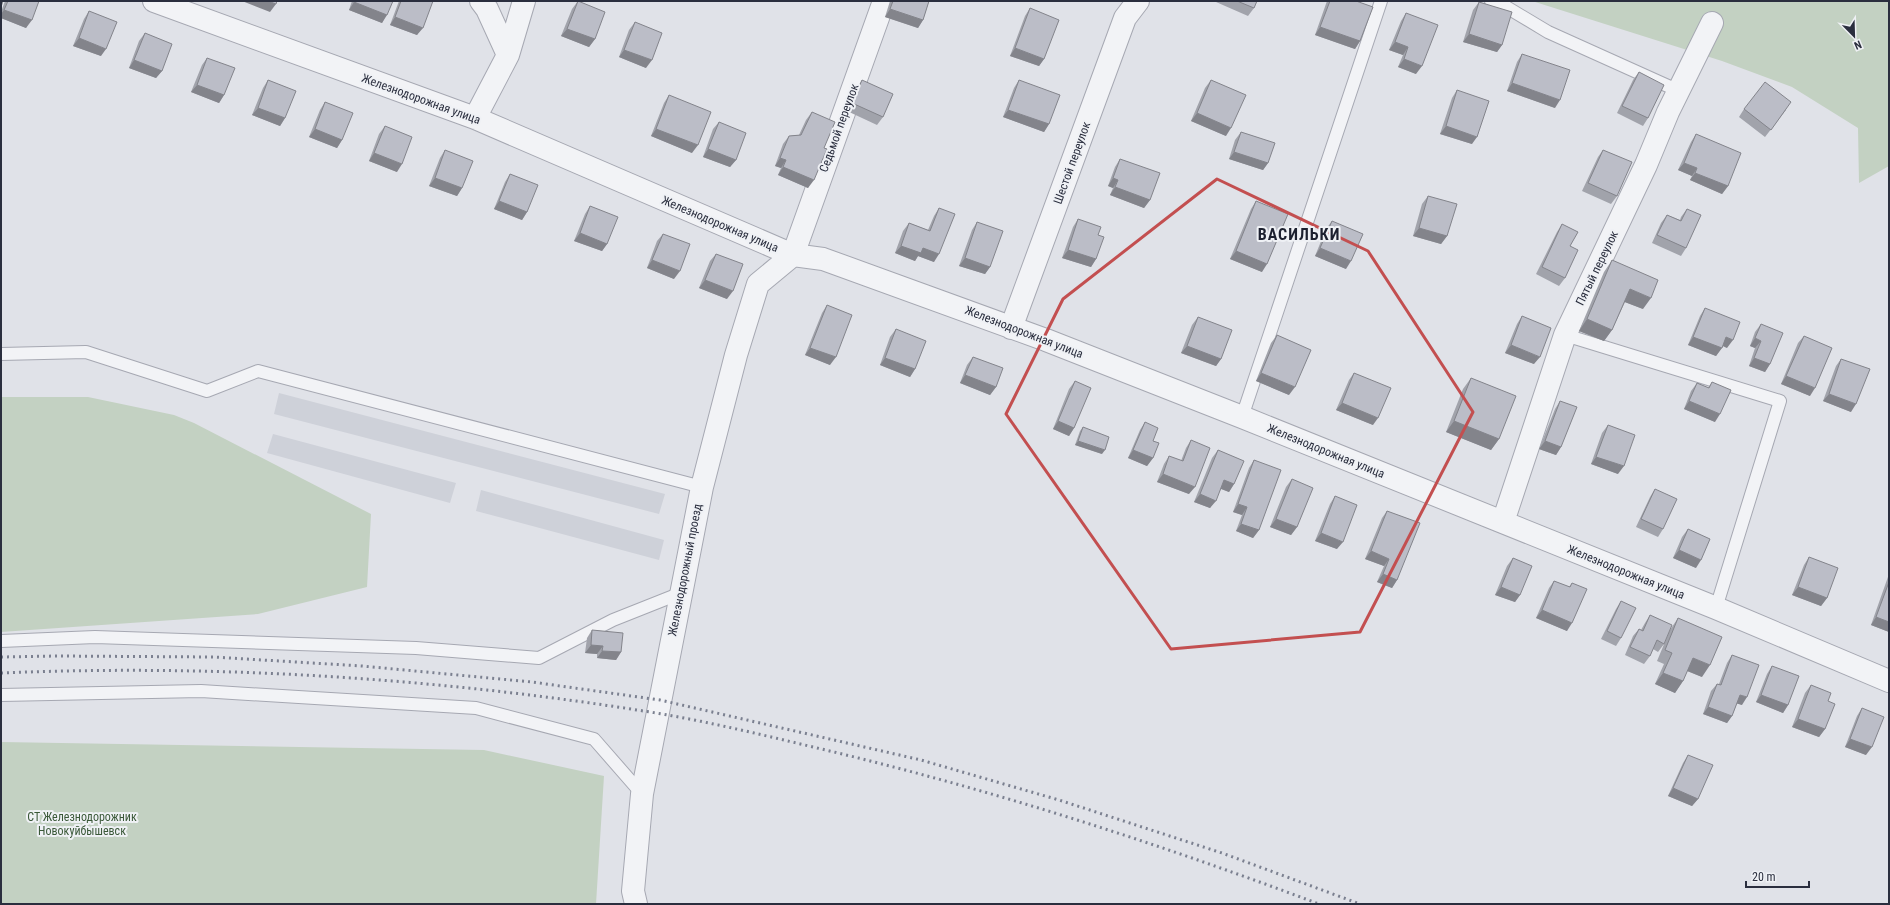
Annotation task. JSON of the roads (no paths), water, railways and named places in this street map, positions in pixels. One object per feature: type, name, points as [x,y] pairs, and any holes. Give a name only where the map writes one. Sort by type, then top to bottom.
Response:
[{"type":"street","name":"Железнодорожная улица","points":[[154,1],[475,118],[793,256],[823,259],[1054,343],[1716,608],[1889,682]]},
{"type":"street","points":[[481,1],[487,9],[508,55]]},
{"type":"street","points":[[475,118],[508,55],[524,1]]},
{"type":"street","name":"Седьмой переулок","points":[[793,256],[884,1]]},
{"type":"street","name":"Шестой переулок","points":[[1011,328],[1125,18],[1138,1]]},
{"type":"street","name":"Пятый переулок","points":[[1503,522],[1565,335],[1712,23]]},
{"type":"street","name":"Железнодорожный проезд","points":[[636,904],[632,891],[642,794],[702,487],[736,355],[758,284],[793,256]]},
{"type":"lane","points":[[1242,417],[1381,1]]},
{"type":"lane","points":[[1491,1],[1503,5],[1548,32],[1679,91]]},
{"type":"lane","points":[[1565,335],[1780,402],[1716,608]]},
{"type":"lane","points":[[1,354],[86,352],[207,391],[258,371],[702,487]]},
{"type":"lane","points":[[1,641],[95,637],[416,648],[539,658],[613,620],[681,593]]},
{"type":"lane","points":[[1,695],[201,691],[476,708],[594,739],[642,794]]},
{"type":"railway","points":[[1,657],[213,657],[362,666],[532,682],[660,700],[921,760],[1059,800],[1222,853],[1360,904]]},
{"type":"railway","points":[[1,673],[165,671],[247,672],[329,676],[493,691],[656,713],[701,721],[768,736],[957,784],[1079,820],[1319,904]]},
{"type":"district","name":"ВАСИЛЬКИ","points":[[1299,234]]},
{"type":"park label","name":"СТ Железнодорожник Новокуйбышевск","points":[[82,824]]}]
